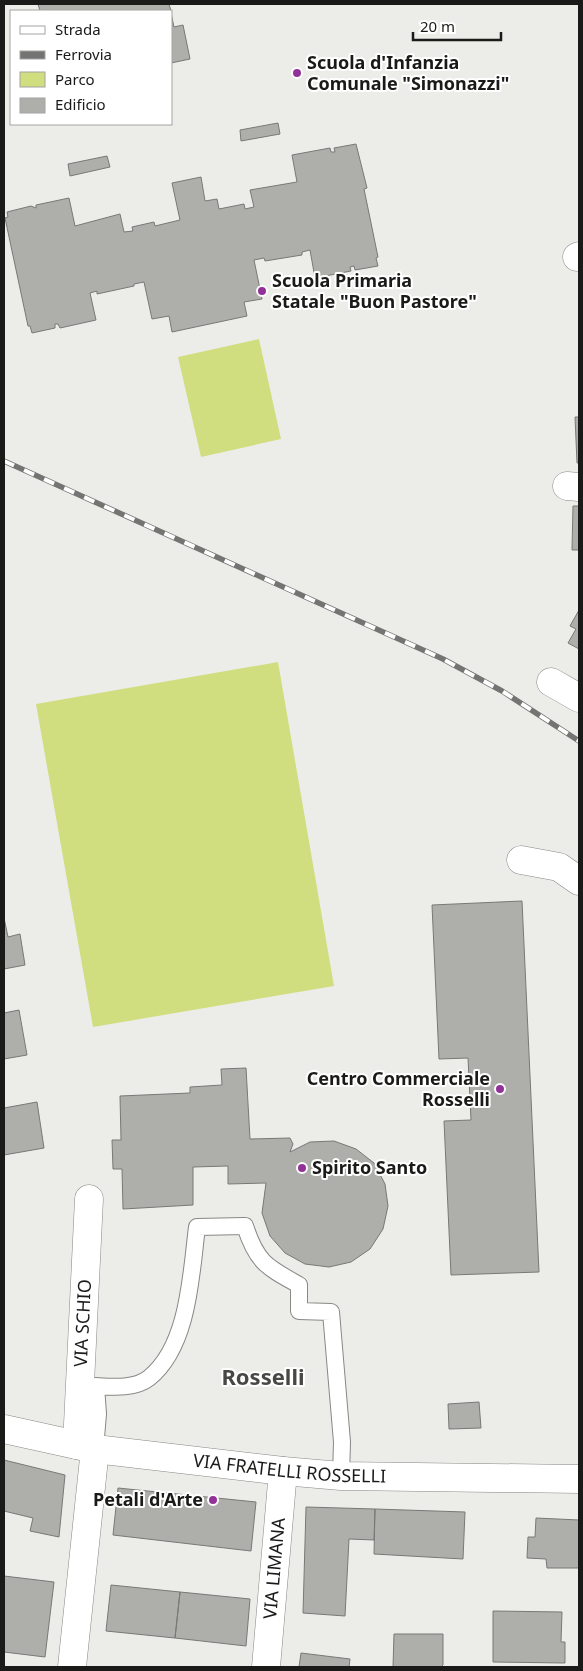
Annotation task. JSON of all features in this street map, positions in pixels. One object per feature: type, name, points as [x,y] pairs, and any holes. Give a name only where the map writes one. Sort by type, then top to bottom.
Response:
[{"type":"street","points":[[551,682],[579,698]]},
{"type":"street","points":[[521,860],[558,867],[579,881]]},
{"type":"street","name":"VIA SCHIO","points":[[72,1667],[86,1447],[89,1199]]},
{"type":"street","name":"VIA FRATELLI ROSSELLI","points":[[4,1429],[86,1447],[283,1471],[341,1476],[579,1479]]},
{"type":"street","name":"VIA LIMANA","points":[[266,1667],[283,1471]]},
{"type":"lane","points":[[86,1447],[98,1414],[96,1386],[126,1387],[148,1379],[174,1348],[189,1294],[197,1227],[245,1226],[251,1245],[266,1266],[299,1285],[300,1311],[331,1312],[342,1442],[341,1476]]},
{"type":"green space","points":[[259,339],[281,439],[201,457],[178,357]]},
{"type":"green space","points":[[278,662],[334,986],[93,1027],[36,704]]},
{"type":"building","points":[[38,4],[169,4],[171,10],[40,10]]},
{"type":"building","points":[[172,18],[174,27],[183,25],[190,59],[172,63]]},
{"type":"building","points":[[278,123],[280,134],[241,141],[240,130]]},
{"type":"building","points":[[356,144],[367,188],[364,189],[378,257],[376,258],[378,266],[355,270],[354,266],[350,267],[351,271],[315,278],[310,250],[302,252],[302,255],[265,261],[264,258],[254,260],[262,299],[244,302],[247,316],[172,332],[169,316],[152,319],[144,282],[97,294],[97,291],[90,293],[96,320],[60,328],[58,324],[55,324],[55,328],[32,333],[30,326],[28,326],[5,218],[8,217],[7,212],[31,206],[36,208],[36,205],[69,198],[75,226],[120,214],[124,232],[133,231],[132,227],[154,222],[155,226],[180,220],[172,183],[201,177],[205,201],[217,199],[219,209],[244,204],[245,209],[254,207],[250,190],[297,182],[292,155],[330,148],[331,152],[335,152],[334,148]]},
{"type":"building","points":[[107,156],[110,167],[70,176],[68,164]]},
{"type":"building","points":[[575,417],[579,417],[579,463],[577,463]]},
{"type":"building","points":[[573,506],[579,506],[579,550],[572,550]]},
{"type":"building","points":[[579,610],[579,649],[568,643],[576,629],[570,626]]},
{"type":"building","name":"Centro Commerciale Rosselli","points":[[522,901],[539,1272],[451,1275],[444,1121],[471,1120],[468,1058],[439,1059],[432,905]]},
{"type":"building","points":[[4,918],[8,937],[20,934],[25,965],[4,969]]},
{"type":"building","points":[[19,1010],[27,1055],[4,1059],[4,1013]]},
{"type":"building","name":"Spirito Santo","points":[[246,1068],[250,1139],[290,1138],[293,1144],[290,1152],[310,1142],[334,1141],[356,1149],[374,1163],[385,1184],[388,1206],[383,1229],[370,1249],[351,1262],[329,1267],[305,1264],[285,1253],[270,1236],[262,1213],[266,1183],[228,1184],[228,1166],[193,1167],[193,1205],[123,1209],[122,1169],[113,1169],[112,1140],[121,1140],[120,1096],[190,1093],[190,1087],[222,1085],[221,1069]]},
{"type":"building","points":[[37,1102],[44,1148],[4,1155],[4,1108]]},
{"type":"building","points":[[479,1402],[481,1428],[449,1429],[448,1404]]},
{"type":"building","points":[[4,1460],[65,1475],[59,1537],[30,1531],[33,1518],[4,1511]]},
{"type":"building","points":[[118,1488],[256,1502],[251,1551],[113,1535]]},
{"type":"building","points":[[306,1507],[375,1509],[374,1540],[349,1539],[345,1616],[303,1613]]},
{"type":"building","points":[[375,1509],[465,1512],[463,1559],[374,1554]]},
{"type":"building","points":[[536,1518],[579,1520],[579,1568],[547,1568],[546,1559],[527,1558],[528,1537],[535,1537]]},
{"type":"building","points":[[4,1576],[54,1582],[45,1657],[4,1652]]},
{"type":"building","points":[[111,1585],[180,1592],[175,1638],[106,1631]]},
{"type":"building","points":[[180,1592],[250,1599],[246,1646],[175,1638]]},
{"type":"building","points":[[493,1611],[562,1612],[561,1642],[565,1642],[565,1663],[493,1662]]},
{"type":"building","points":[[394,1634],[443,1634],[443,1665],[441,1667],[393,1667]]},
{"type":"building","points":[[301,1653],[350,1659],[349,1667],[299,1667]]},
{"type":"railway","points":[[4,461],[443,659],[502,691],[579,741]]},
{"type":"place","name":"Scuola d'Infanzia Comunale \"Simonazzi\"","points":[[297,73]]},
{"type":"place","name":"Scuola Primaria Statale \"Buon Pastore\"","points":[[262,291]]},
{"type":"place","name":"Centro Commerciale Rosselli","points":[[500,1089]]},
{"type":"place","name":"Spirito Santo","points":[[302,1168]]},
{"type":"place","name":"Petali d'Arte","points":[[213,1500]]},
{"type":"district","name":"Rosselli","points":[[263,1377]]}]
